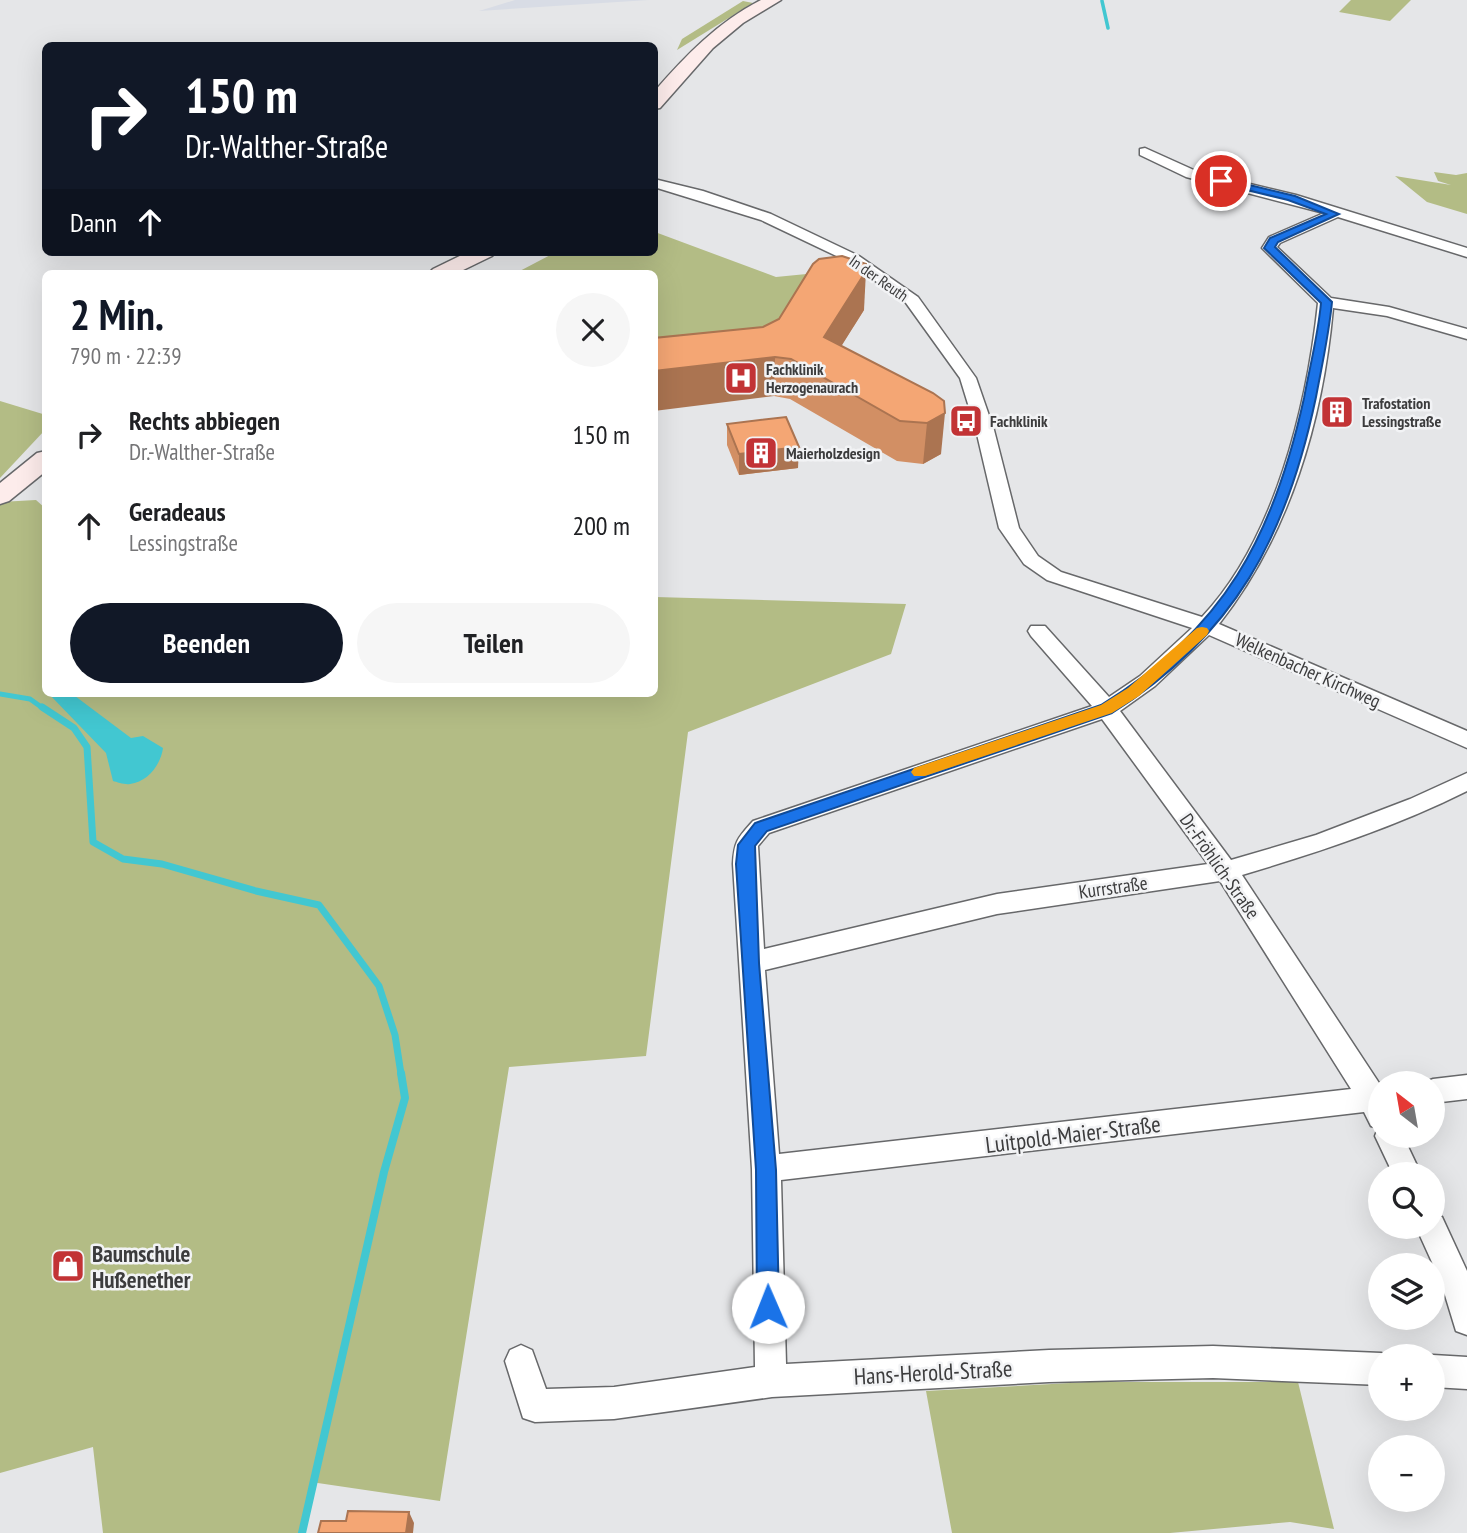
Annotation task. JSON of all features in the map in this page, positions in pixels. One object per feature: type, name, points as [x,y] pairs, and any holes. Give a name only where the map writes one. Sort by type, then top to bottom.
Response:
[{"type":"main road","points":[[658,99],[700,49],[740,18],[773,0]]},
{"type":"main road","points":[[446,270],[476,256]]},
{"type":"main road","points":[[0,496],[42,461]]},
{"type":"street","points":[[1145,152],[1191,174],[1291,198],[1334,214],[1467,253]]},
{"type":"street","name":"In der Reuth","points":[[658,184],[766,217],[854,259],[912,300],[968,378],[985,429],[1009,528],[1031,560]]},
{"type":"street","points":[[1334,214],[1274,240],[1269,248],[1326,302],[1389,312],[1467,334]]},
{"type":"street","points":[[772,1381],[768,1335],[766,1170],[750,963],[746,845],[761,827],[1107,709],[1134,692],[1207,626],[1252,565],[1283,496],[1309,402],[1324,329],[1326,302]]},
{"type":"street","name":"Welkenbacher Kirchweg","points":[[1031,560],[1054,576],[1207,626],[1467,740]]},
{"type":"street","name":"Dr.-Fröhlich-Straße","points":[[1038,631],[1107,709],[1226,871],[1368,1089]]},
{"type":"street","name":"Kurrstraße","points":[[750,963],[997,904],[1226,871],[1336,836],[1418,805],[1467,781]]},
{"type":"street","points":[[1446,1089],[1467,1087]]},
{"type":"street","name":"Luitpold-Maier-Straße","points":[[766,1170],[1368,1105]]},
{"type":"street","points":[[1437,1239],[1456,1281],[1467,1320]]},
{"type":"street","name":"Hans-Herold-Straße","points":[[521,1361],[535,1406],[614,1403],[772,1381],[1049,1366],[1186,1363],[1368,1369]]},
{"type":"street","points":[[1445,1372],[1467,1373]]},
{"type":"shaded area","points":[[515,0],[649,0],[479,11]]},
{"type":"green space","points":[[1351,0],[1411,0],[1390,21],[1339,12]]},
{"type":"green space","points":[[743,1],[753,3],[677,50],[682,39]]},
{"type":"green space","points":[[1434,172],[1456,175],[1467,173],[1467,214],[1427,202],[1395,176],[1451,185],[1438,181]]},
{"type":"green space","points":[[658,233],[776,277],[837,271],[779,336],[658,369],[658,270],[522,270],[548,256],[658,256]]},
{"type":"green space","points":[[0,401],[42,414],[42,433],[0,478]]},
{"type":"green space","points":[[36,500],[42,505],[42,697],[658,697],[658,597],[906,604],[891,654],[688,732],[646,1056],[509,1067],[440,1501],[311,1482],[299,1533],[103,1533],[93,1447],[0,1473],[0,502]]},
{"type":"green space","points":[[1088,1382],[1298,1382],[1334,1529],[1290,1522],[1170,1533],[952,1533],[926,1391]]},
{"type":"water","points":[[52,697],[76,697],[131,738],[143,736],[163,748],[160,760],[148,776],[137,783],[126,784],[113,781],[106,753]]},
{"type":"building","points":[[842,256],[866,264],[866,271],[824,337],[933,393],[944,401],[945,413],[927,423],[900,421],[791,359],[775,357],[658,371],[658,338],[763,327],[779,319],[813,264],[819,259]]},
{"type":"building","points":[[786,417],[799,447],[739,454],[727,424]]},
{"type":"building","points":[[348,1511],[409,1512],[406,1533],[318,1533],[321,1521],[346,1521]]},
{"type":"waterway","points":[[1102,1],[1108,28]]},
{"type":"waterway","points":[[0,694],[30,699],[44,709]]},
{"type":"waterway","points":[[42,707],[74,728],[87,747],[93,842],[123,859],[162,864],[256,891],[319,905],[379,986],[395,1035],[401,1074]]},
{"type":"waterway","points":[[302,1533],[384,1172],[405,1098],[401,1073]]},
{"type":"slow traffic","points":[[919,772],[1107,709],[1134,692],[1202,631]]},
{"type":"place","name":"Fachklinik Herzogenaurach","points":[[741,378]]},
{"type":"place","name":"Trafostation Lessingstraße","points":[[1337,412]]},
{"type":"place","name":"Fachklinik","points":[[966,421]]},
{"type":"place","name":"Maierholzdesign","points":[[761,453]]},
{"type":"place","name":"Baumschule Hußenether","points":[[68,1266]]},
{"type":"route","points":[[768,1307],[766,1170],[750,963],[746,845],[761,827],[1107,709],[1134,692],[1188,644],[1207,626],[1236,590],[1266,538],[1283,496],[1301,439],[1324,329],[1326,302],[1269,248],[1274,240],[1334,214],[1291,198],[1221,181]]}]
